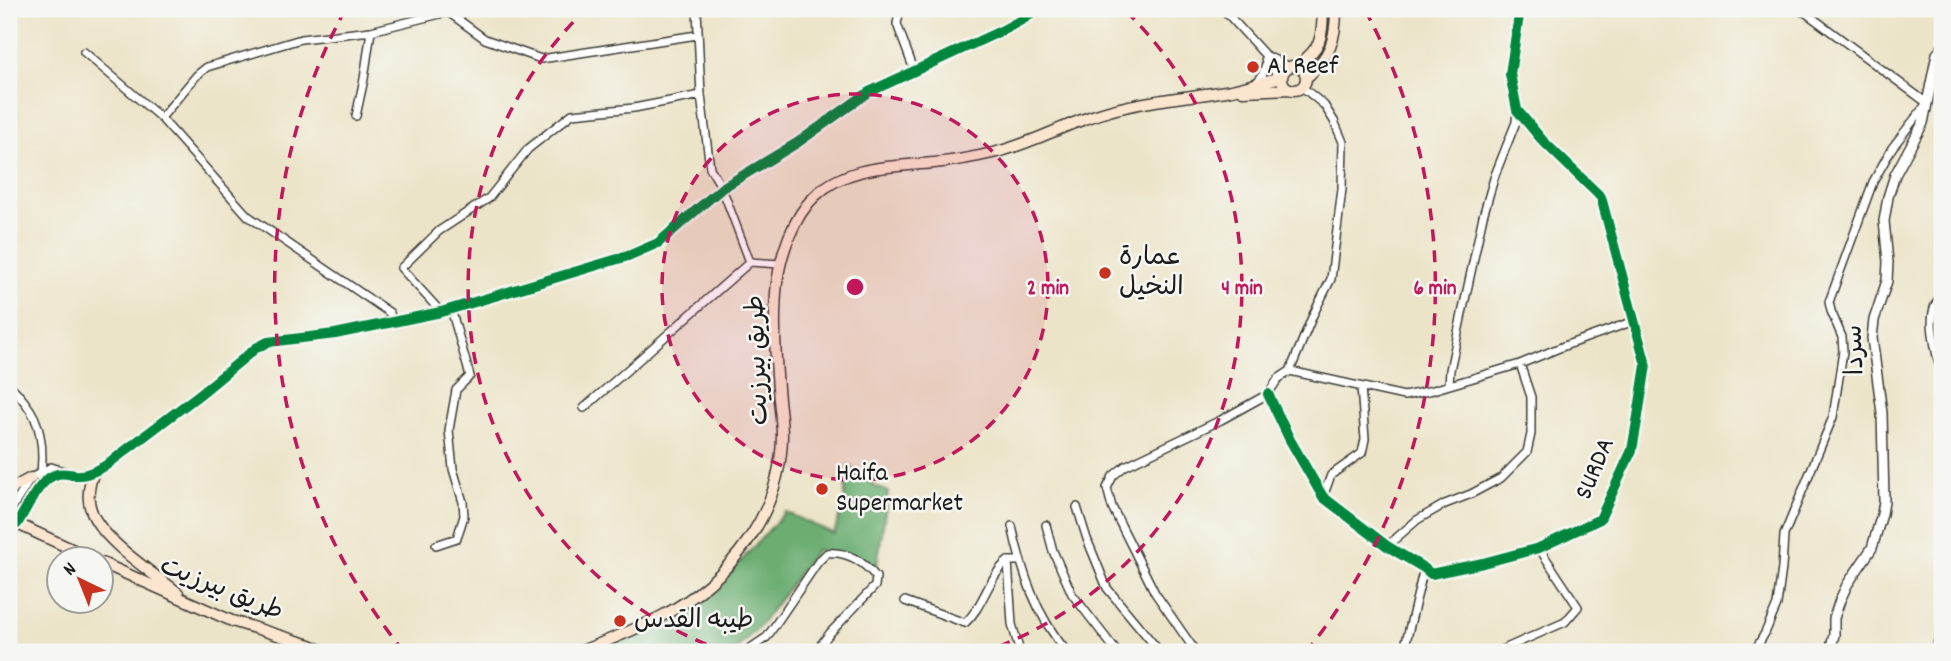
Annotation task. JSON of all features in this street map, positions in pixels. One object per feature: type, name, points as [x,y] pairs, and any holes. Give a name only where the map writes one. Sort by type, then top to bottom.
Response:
[{"type":"main road","points":[[1300,85],[1285,85],[1282,77],[1284,72],[1314,53],[1318,45],[1323,9]]},
{"type":"main road","points":[[1229,91],[1300,85],[1325,59],[1336,30],[1336,9]]},
{"type":"main road","points":[[1293,66],[1302,68],[1300,85]]},
{"type":"main road","points":[[1229,91],[1282,77]]},
{"type":"main road","name":"طريق بيرزيت","points":[[579,652],[604,647],[693,596],[723,571],[744,548],[761,522],[771,498],[781,455],[775,328],[780,264],[794,227],[815,196],[844,177],[872,168],[939,162],[996,152],[1052,134],[1096,114],[1177,97],[1229,91]]},
{"type":"main road","points":[[94,472],[89,482],[89,506],[102,529],[120,547],[189,602]]},
{"type":"main road","points":[[9,490],[31,478]]},
{"type":"main road","points":[[13,522],[66,546]]},
{"type":"main road","name":"طريق بيرزيت","points":[[116,569],[232,621],[310,645],[322,652]]},
{"type":"street","points":[[697,9],[701,95],[709,168],[722,188],[750,262]]},
{"type":"street","points":[[900,9],[897,24],[914,70]]},
{"type":"street","points":[[13,522],[40,486],[58,474],[80,475],[105,466],[256,348],[268,342],[335,334],[441,312],[628,256],[658,243],[722,188],[797,143],[869,92],[1004,29],[1037,9]]},
{"type":"street","points":[[1223,9],[1265,55],[1293,66]]},
{"type":"street","name":"SURDA","points":[[1268,394],[1290,440],[1323,497],[1387,547],[1431,574],[1539,548],[1600,519],[1632,450],[1646,365],[1601,197],[1543,141],[1517,110],[1510,74],[1520,9]]},
{"type":"street","points":[[1638,9],[1674,13],[1706,13],[1727,9]]},
{"type":"street","points":[[1754,652],[1777,605],[1783,568],[1784,535],[1833,416],[1843,351],[1842,337],[1829,302],[1874,182],[1892,148],[1927,103],[1806,13],[1796,9]]},
{"type":"street","points":[[161,118],[207,66],[302,39],[371,31],[448,12],[485,39],[541,59],[697,35]]},
{"type":"street","points":[[356,116],[371,31]]},
{"type":"street","name":"سردا","points":[[1830,652],[1834,618],[1840,600],[1872,548],[1882,514],[1882,413],[1872,338],[1874,320],[1887,281],[1884,221],[1895,175],[1923,123],[1937,54],[1942,48]]},
{"type":"street","points":[[84,52],[161,118],[248,216],[390,313],[393,322]]},
{"type":"street","points":[[1255,83],[1262,76],[1266,64],[1265,55]]},
{"type":"street","points":[[1266,64],[1282,77]]},
{"type":"street","points":[[1196,652],[1155,593],[1112,507],[1107,488],[1113,476],[1125,466],[1268,394],[1278,379],[1290,371],[1331,279],[1342,188],[1343,142],[1324,105],[1300,85]]},
{"type":"street","points":[[441,312],[401,268],[439,231],[489,198],[528,149],[572,114],[634,108],[701,95]]},
{"type":"street","points":[[1450,384],[1450,370],[1481,226],[1494,175],[1516,122],[1517,110]]},
{"type":"street","points":[[584,408],[750,262],[780,264]]},
{"type":"street","points":[[1942,296],[1938,299],[1932,316],[1942,378]]},
{"type":"street","points":[[436,545],[457,538],[464,516],[463,502],[453,469],[449,430],[456,390],[470,376],[451,309]]},
{"type":"street","points":[[1290,371],[1404,396],[1520,364],[1634,321]]},
{"type":"street","points":[[1387,547],[1417,520],[1501,478],[1527,452],[1531,434],[1531,397],[1520,364]]},
{"type":"street","points":[[9,384],[30,408],[39,427],[42,446],[40,486]]},
{"type":"street","points":[[1323,497],[1331,475],[1362,453],[1365,439],[1360,387]]},
{"type":"street","points":[[9,513],[31,478],[41,471],[51,467],[71,475]]},
{"type":"street","points":[[1077,507],[1107,588],[1160,652]]},
{"type":"street","points":[[1046,525],[1072,594],[1117,652]]},
{"type":"street","points":[[1012,526],[1019,561],[1039,612],[1067,652]]},
{"type":"street","points":[[1497,652],[1565,622],[1578,607],[1539,548]]},
{"type":"street","points":[[746,652],[767,637],[817,562],[827,553],[840,552],[868,567],[876,577],[875,586],[815,652]]},
{"type":"street","points":[[905,601],[965,623],[973,616],[999,569],[1009,561],[1019,561]]},
{"type":"street","points":[[1009,561],[1012,624],[1020,652]]},
{"type":"street","points":[[1410,652],[1404,650],[1424,568]]},
{"type":"street","points":[[1935,652],[1942,624]]},
{"type":"green space","points":[[848,465],[876,487],[888,492],[877,565],[816,550],[759,627],[733,652],[575,652],[679,614],[732,571],[785,512],[834,534],[844,500]]},
{"type":"cycle path","points":[[17,524],[39,487],[51,476],[87,474],[105,466],[256,348],[268,342],[335,334],[441,312],[628,256],[658,243],[722,188],[797,143],[869,92],[1005,29],[1037,9]]},
{"type":"cycle path","points":[[1268,394],[1290,440],[1323,497],[1387,546],[1431,574],[1539,548],[1600,519],[1632,450],[1646,365],[1601,197],[1543,141],[1517,110],[1510,74],[1520,9]]},
{"type":"place","name":"Al Reef","points":[[1253,67]]},
{"type":"place","name":"عمارة النخيل","points":[[1105,273]]},
{"type":"place","name":"Haifa Supermarket","points":[[822,489]]},
{"type":"place","name":"طيبه القدس","points":[[620,621]]}]
